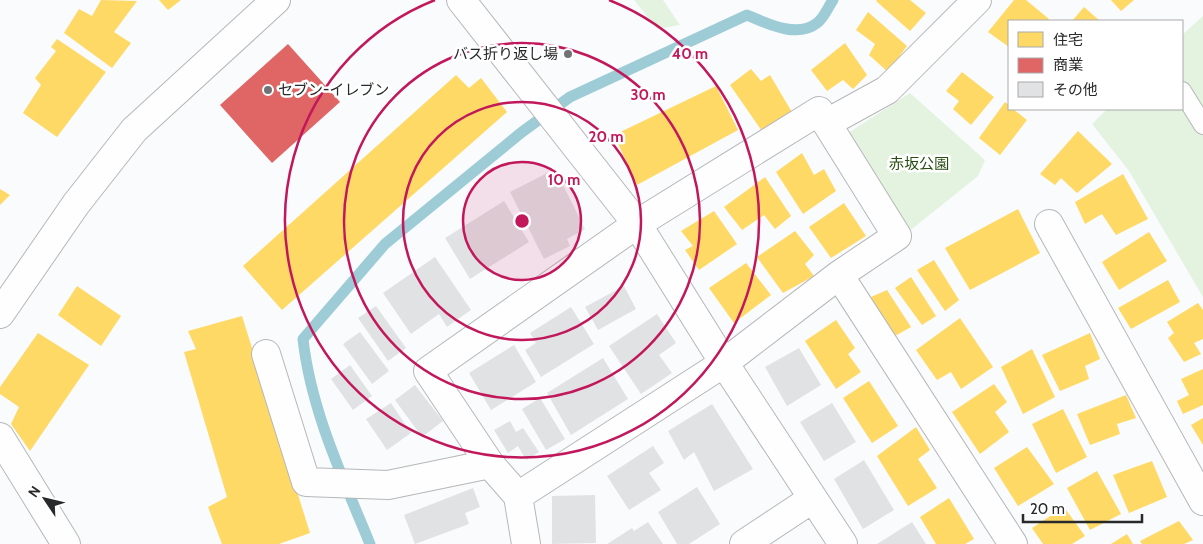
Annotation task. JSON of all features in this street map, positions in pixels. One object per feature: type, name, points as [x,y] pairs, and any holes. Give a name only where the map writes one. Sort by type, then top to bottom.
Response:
[{"type":"street","points":[[0,314],[76,204],[134,130],[276,0]]},
{"type":"street","points":[[461,0],[637,224],[724,363],[843,544]]},
{"type":"street","points":[[827,123],[887,90],[977,0]]},
{"type":"street","points":[[518,496],[724,363],[839,275],[897,236],[819,111],[637,224],[428,371],[490,464],[518,496],[526,544]]},
{"type":"street","points":[[1049,224],[1203,500]]},
{"type":"street","points":[[839,275],[1013,544]]},
{"type":"street","points":[[266,354],[306,482],[388,485],[490,464]]},
{"type":"street","points":[[0,437],[66,544]]},
{"type":"street","points":[[744,544],[812,499]]},
{"type":"lane","points":[[1183,93],[1203,124]]},
{"type":"green space","points":[[634,0],[663,0],[680,25],[657,29]]},
{"type":"green space","points":[[1203,16],[1203,297],[1129,171],[1092,124],[1106,110],[1183,110],[1183,34]]},
{"type":"green space","name":"赤坂公園","points":[[910,93],[985,160],[978,176],[907,233],[845,135]]},
{"type":"building: 住宅","points":[[101,0],[137,1],[114,32],[131,43],[112,68],[64,33],[79,9],[92,16]]},
{"type":"building: 住宅","points":[[159,0],[181,0],[168,10]]},
{"type":"building: 住宅","points":[[877,0],[910,0],[926,13],[910,31]]},
{"type":"building: 住宅","points":[[1014,0],[1026,0],[1049,19],[1008,20],[1008,46],[988,32]]},
{"type":"building: 住宅","points":[[1111,0],[1134,0],[1121,11]]},
{"type":"building: 住宅","points":[[1084,7],[1099,20],[1073,20]]},
{"type":"building: 住宅","points":[[868,12],[907,46],[888,72],[869,55],[875,44],[856,30]]},
{"type":"building: 住宅","points":[[57,39],[106,72],[57,137],[23,113],[41,85],[35,78],[56,51],[51,47]]},
{"type":"building: 住宅","points":[[845,43],[867,75],[853,89],[843,80],[827,91],[811,70]]},
{"type":"building: 住宅","points":[[751,69],[761,81],[770,75],[793,114],[764,134],[730,85]]},
{"type":"building: 住宅","points":[[962,72],[994,97],[971,125],[953,109],[959,101],[946,91]]},
{"type":"building: 住宅","points":[[456,75],[469,88],[481,78],[507,112],[282,310],[243,266]]},
{"type":"building: 住宅","points":[[716,86],[738,130],[637,185],[614,135]]},
{"type":"building: 住宅","points":[[1005,102],[1008,104],[1008,110],[1014,110],[1027,120],[1000,155],[979,138]]},
{"type":"building: 住宅","points":[[1078,131],[1112,164],[1077,193],[1061,178],[1055,185],[1040,174]]},
{"type":"building: 住宅","points":[[802,153],[814,175],[824,169],[836,191],[803,214],[776,172]]},
{"type":"building: 住宅","points":[[1123,174],[1148,219],[1116,235],[1102,214],[1085,224],[1075,202]]},
{"type":"building: 住宅","points":[[765,177],[791,216],[775,229],[764,215],[742,230],[724,207]]},
{"type":"building: 住宅","points":[[0,189],[10,195],[0,205]]},
{"type":"building: 住宅","points":[[844,203],[866,236],[831,258],[809,227]]},
{"type":"building: 住宅","points":[[1018,209],[1040,253],[970,290],[945,248]]},
{"type":"building: 住宅","points":[[714,211],[737,244],[699,270],[685,250],[693,246],[681,231]]},
{"type":"building: 住宅","points":[[795,231],[814,255],[805,264],[814,276],[783,293],[757,257]]},
{"type":"building: 住宅","points":[[1149,232],[1167,261],[1119,290],[1102,262]]},
{"type":"building: 住宅","points":[[934,260],[959,300],[945,311],[917,270]]},
{"type":"building: 住宅","points":[[746,263],[771,295],[734,323],[709,288]]},
{"type":"building: 住宅","points":[[911,277],[936,316],[922,325],[895,288]]},
{"type":"building: 住宅","points":[[1168,280],[1180,302],[1131,329],[1118,308]]},
{"type":"building: 住宅","points":[[77,286],[121,316],[101,346],[58,315]]},
{"type":"building: 住宅","points":[[887,290],[911,327],[895,336],[871,297]]},
{"type":"building: 住宅","points":[[1198,303],[1203,310],[1203,339],[1194,343],[1201,354],[1184,362],[1168,338],[1174,333],[1167,322]]},
{"type":"building: 住宅","points":[[242,316],[310,533],[279,544],[222,544],[208,507],[227,497],[184,352],[196,349],[188,331]]},
{"type":"building: 住宅","points":[[960,318],[993,367],[961,389],[951,372],[937,380],[916,350]]},
{"type":"building: 住宅","points":[[836,320],[855,348],[848,354],[861,372],[836,389],[805,341]]},
{"type":"building: 住宅","points":[[38,333],[89,365],[30,451],[11,424],[19,407],[0,394],[0,387]]},
{"type":"building: 住宅","points":[[1090,333],[1100,359],[1085,366],[1089,379],[1060,391],[1042,355]]},
{"type":"building: 住宅","points":[[1032,349],[1055,397],[1023,414],[1001,367]]},
{"type":"building: 住宅","points":[[1203,369],[1203,405],[1183,414],[1177,401],[1189,395],[1181,379]]},
{"type":"building: 住宅","points":[[869,381],[898,426],[872,443],[843,398]]},
{"type":"building: 住宅","points":[[994,384],[1007,402],[995,412],[1009,432],[980,454],[952,412]]},
{"type":"building: 住宅","points":[[1126,395],[1136,418],[1117,424],[1120,434],[1090,445],[1077,414]]},
{"type":"building: 住宅","points":[[1063,409],[1087,457],[1056,473],[1032,424]]},
{"type":"building: 住宅","points":[[1203,418],[1203,445],[1191,425]]},
{"type":"building: 住宅","points":[[916,427],[930,450],[918,459],[937,488],[908,506],[877,456]]},
{"type":"building: 住宅","points":[[1027,447],[1054,484],[1018,506],[994,468]]},
{"type":"building: 住宅","points":[[1152,461],[1167,497],[1129,513],[1113,475]]},
{"type":"building: 住宅","points":[[1097,471],[1121,514],[1090,530],[1067,488]]},
{"type":"building: 住宅","points":[[949,498],[974,539],[965,544],[936,544],[920,517]]},
{"type":"building: 住宅","points":[[1064,507],[1085,536],[1072,544],[1043,544],[1032,528]]},
{"type":"building: 住宅","points":[[1179,521],[1193,540],[1184,544],[1142,544],[1140,541]]},
{"type":"building: 住宅","points":[[1127,534],[1133,544],[1111,544]]},
{"type":"building: 商業","points":[[288,44],[340,102],[272,163],[220,105]]},
{"type":"building: その他","points":[[555,169],[585,229],[567,239],[570,246],[544,259],[510,192]]},
{"type":"building: その他","points":[[504,201],[529,242],[470,279],[445,238]]},
{"type":"building: その他","points":[[435,257],[471,310],[447,327],[439,314],[411,334],[383,293]]},
{"type":"building: その他","points":[[624,286],[636,309],[598,330],[585,307]]},
{"type":"building: その他","points":[[376,306],[406,348],[388,361],[358,318]]},
{"type":"building: その他","points":[[571,307],[594,344],[541,377],[525,350],[536,343],[530,333]]},
{"type":"building: その他","points":[[657,314],[676,343],[659,355],[672,373],[641,394],[609,346]]},
{"type":"building: その他","points":[[360,332],[389,371],[372,384],[343,344]]},
{"type":"building: その他","points":[[514,345],[536,382],[491,410],[469,373]]},
{"type":"building: その他","points":[[799,348],[821,385],[787,406],[765,367]]},
{"type":"building: その他","points":[[603,358],[628,399],[571,435],[547,393]]},
{"type":"building: その他","points":[[350,365],[372,396],[353,410],[331,379]]},
{"type":"building: その他","points":[[415,385],[443,421],[422,437],[395,400]]},
{"type":"building: その他","points":[[540,398],[565,439],[546,450],[522,409]]},
{"type":"building: その他","points":[[391,403],[411,433],[387,450],[366,419]]},
{"type":"building: その他","points":[[832,403],[856,442],[824,461],[800,422]]},
{"type":"building: その他","points":[[712,404],[753,469],[714,491],[694,452],[684,460],[668,431]]},
{"type":"building: その他","points":[[510,421],[516,432],[523,428],[539,452],[526,460],[518,446],[508,453],[494,430]]},
{"type":"building: その他","points":[[653,446],[664,463],[649,473],[661,490],[629,510],[607,476]]},
{"type":"building: その他","points":[[864,460],[894,510],[863,529],[834,479]]},
{"type":"building: その他","points":[[697,487],[720,524],[689,544],[677,544],[658,512]]},
{"type":"building: その他","points":[[473,488],[480,507],[465,513],[469,524],[415,544],[404,515]]},
{"type":"building: その他","points":[[595,495],[596,543],[552,544],[552,496]]},
{"type":"building: その他","points":[[648,522],[663,544],[607,544],[632,528],[634,531]]},
{"type":"building: その他","points":[[912,522],[926,544],[877,544]]},
{"type":"waterway","points":[[370,544],[329,444],[313,392],[303,339],[385,244],[522,132],[570,97],[747,15],[791,30],[809,28],[822,18],[833,0]]},
{"type":"place","name":"バス折り返し場","points":[[568,54]]},
{"type":"place","name":"セブン-イレブン","points":[[268,90]]}]
